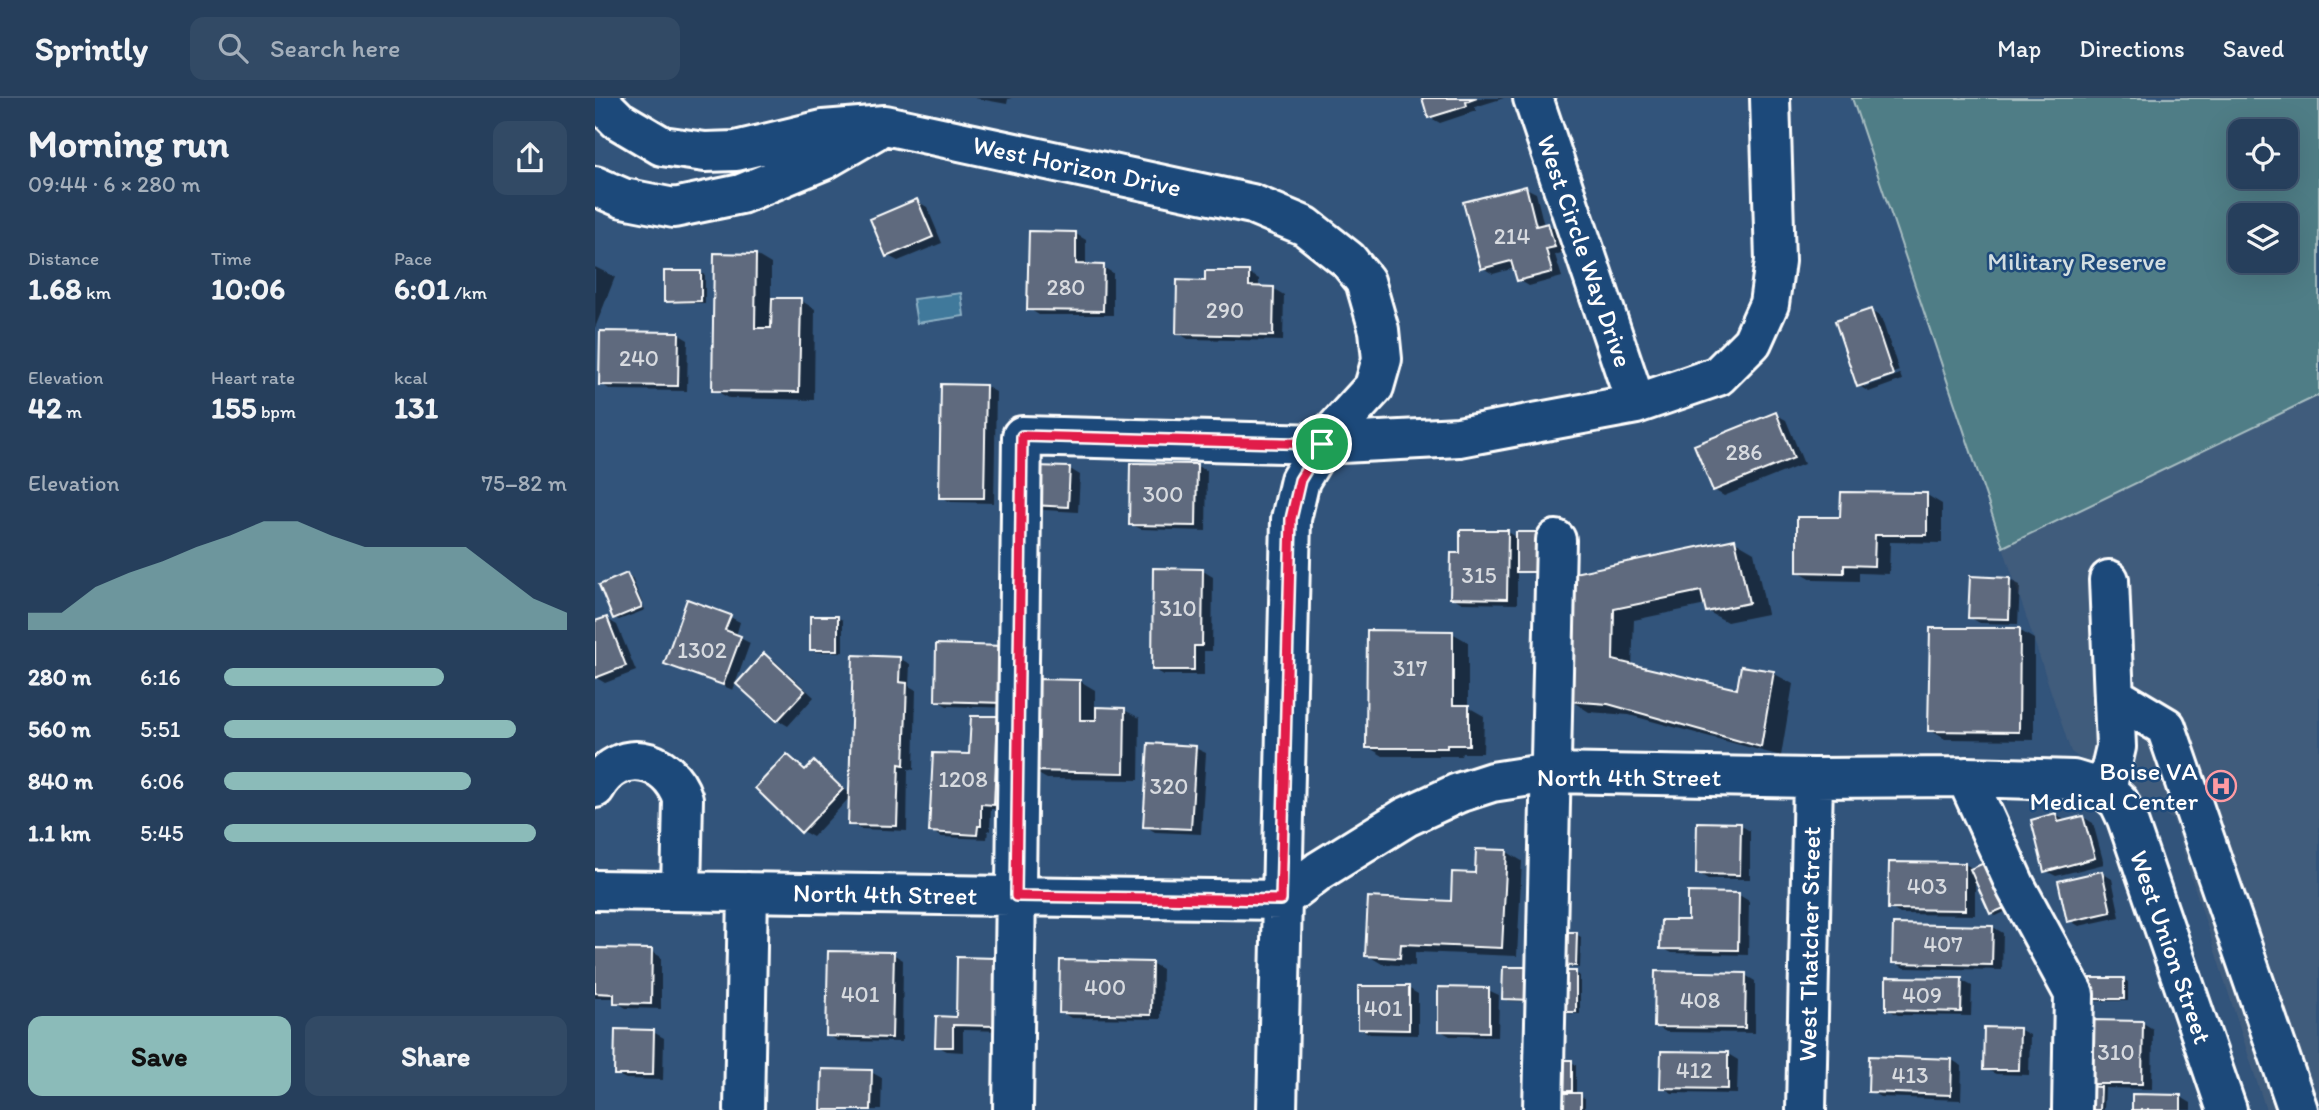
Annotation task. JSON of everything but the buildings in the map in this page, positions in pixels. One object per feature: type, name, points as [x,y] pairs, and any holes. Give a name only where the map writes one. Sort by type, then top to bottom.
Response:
[{"type":"street","name":"West Horizon Drive","points":[[596,98],[618,120],[662,146],[705,152],[736,151],[823,130],[885,125],[1252,204],[1305,226],[1349,260],[1365,281],[1379,330],[1382,359],[1374,387],[1322,444],[1300,480],[1291,519],[1277,1110]]},
{"type":"street","name":"West Circle Way Drive","points":[[1533,98],[1636,404]]},
{"type":"street","name":"West Circle Way Drive","points":[[1016,896],[1022,436],[1322,444],[1459,437],[1636,404],[1718,376],[1752,342],[1769,304],[1775,261],[1770,98]]},
{"type":"street","points":[[595,186],[623,198],[674,208],[741,194],[824,160],[885,125]]},
{"type":"street","points":[[1543,1110],[1556,540]]},
{"type":"street","points":[[2106,790],[2116,747],[2109,580]]},
{"type":"street","points":[[2114,696],[2166,727],[2298,1110]]},
{"type":"street","points":[[595,788],[613,768],[633,761],[655,765],[672,777],[683,799],[681,891]]},
{"type":"street","name":"North 4th Street","points":[[595,890],[1281,900],[1319,871],[1406,817],[1458,793],[1492,782],[1550,773],[2073,780],[2106,790]]},
{"type":"street","points":[[1966,777],[2016,887],[2074,994],[2072,1110]]},
{"type":"street","name":"West Thatcher Street","points":[[1806,1110],[1812,778]]},
{"type":"street","name":"West Union Street","points":[[2106,790],[2119,802],[2127,819],[2227,1110]]},
{"type":"street","points":[[744,1110],[748,892]]},
{"type":"street","points":[[1013,1110],[1016,896]]},
{"type":"shaded area","points":[[961,293],[964,316],[917,323],[913,299]]},
{"type":"shaded area","name":"Boise VA Medical Center","points":[[2319,395],[2319,1110],[2266,1110],[2173,820],[2071,752],[2003,547]]},
{"type":"green space","name":"Military Reserve","points":[[1852,98],[2319,98],[2319,395],[2003,547]]},
{"type":"place","name":"Boise VA Medical Center","points":[[2221,786]]},
{"type":"route","points":[[1022,436],[1322,444],[1300,480],[1291,519],[1281,900],[1016,896],[1022,436]]}]
